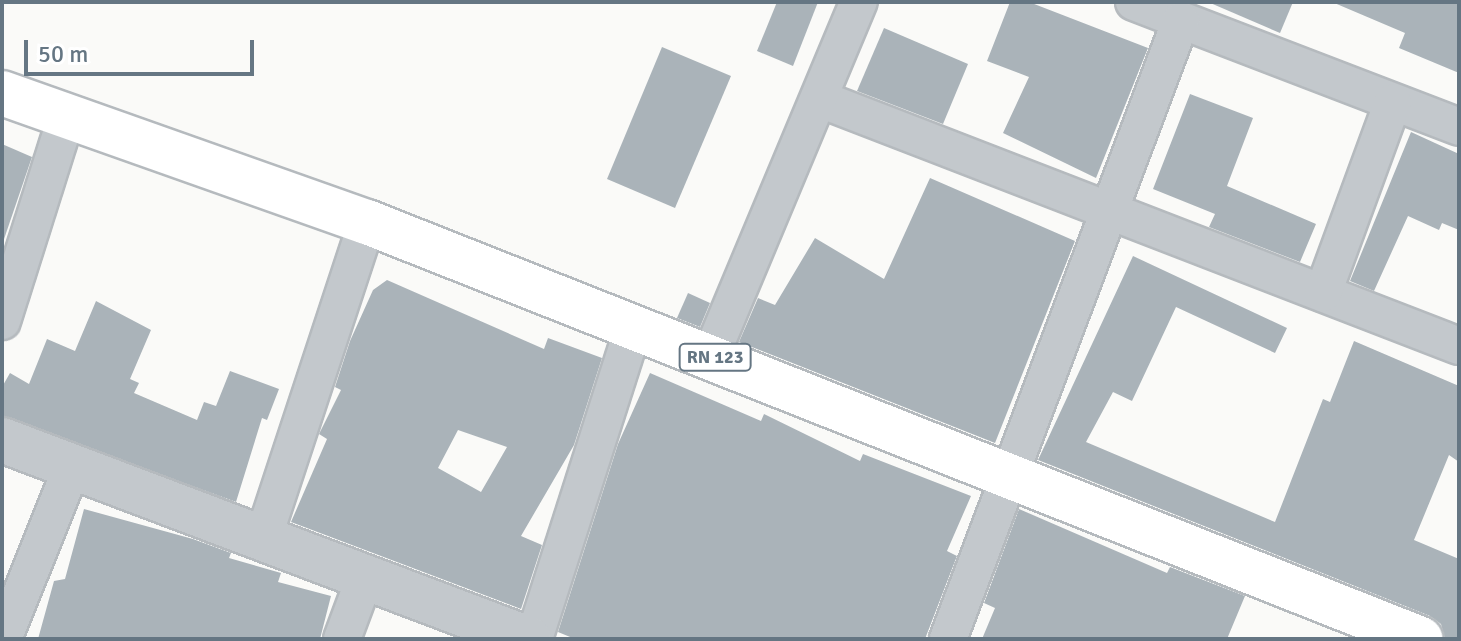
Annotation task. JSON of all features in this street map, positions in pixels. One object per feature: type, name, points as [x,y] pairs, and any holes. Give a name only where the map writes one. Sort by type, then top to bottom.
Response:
[{"type":"main road","name":"RN 123","points":[[2,93],[367,222],[1008,471],[1421,639]]},
{"type":"street","points":[[711,355],[859,2]]},
{"type":"street","points":[[1134,2],[1459,127]]},
{"type":"street","points":[[948,639],[1008,471],[1181,20]]},
{"type":"street","points":[[820,99],[1459,346]]},
{"type":"street","points":[[1323,293],[1393,102]]},
{"type":"street","points":[[2,321],[67,115]]},
{"type":"street","points":[[263,539],[367,222]]},
{"type":"street","points":[[2,440],[532,639],[634,326]]},
{"type":"street","points":[[3,639],[72,467]]},
{"type":"street","points":[[342,639],[365,577]]},
{"type":"building","points":[[777,2],[818,2],[793,66],[757,51]]},
{"type":"building","points":[[1010,2],[1029,2],[1148,48],[1096,178],[1003,133],[1029,77],[987,61]]},
{"type":"building","points":[[1208,2],[1293,2],[1280,33]]},
{"type":"building","points":[[1332,2],[1459,2],[1459,73],[1399,48],[1405,33]]},
{"type":"building","points":[[884,28],[968,64],[943,124],[857,91]]},
{"type":"building","points":[[662,47],[731,76],[675,208],[607,179]]},
{"type":"building","points":[[1190,94],[1253,118],[1227,186],[1316,224],[1300,262],[1209,227],[1215,214],[1153,189]]},
{"type":"building","points":[[1411,132],[1459,154],[1459,230],[1442,223],[1439,230],[1408,216],[1374,291],[1350,281]]},
{"type":"building","points":[[2,144],[32,157],[2,245]]},
{"type":"building","points":[[930,178],[1075,241],[995,443],[739,342],[758,298],[775,305],[815,238],[884,279]]},
{"type":"building","points":[[1133,256],[1287,328],[1275,353],[1176,307],[1132,401],[1113,392],[1086,442],[1275,522],[1323,399],[1330,402],[1354,341],[1459,386],[1459,462],[1449,455],[1414,540],[1459,559],[1459,639],[1445,639],[1441,624],[1430,616],[1038,460]]},
{"type":"building","points":[[387,280],[544,349],[548,338],[602,358],[574,445],[521,536],[542,545],[521,609],[291,522],[327,439],[319,434],[341,390],[335,387],[350,341],[373,290]],"holes":[[[458,430],[507,447],[481,492],[438,468]]]},
{"type":"building","points":[[688,293],[710,303],[700,327],[677,318]]},
{"type":"building","points":[[96,301],[151,330],[130,379],[139,383],[134,393],[197,420],[204,402],[216,406],[230,371],[279,389],[267,420],[262,418],[236,502],[2,416],[2,387],[10,373],[29,384],[47,339],[75,351]]},
{"type":"building","points":[[650,373],[761,421],[764,414],[860,461],[863,454],[971,496],[947,551],[957,556],[925,639],[575,639],[558,632],[618,444]]},
{"type":"building","points":[[84,509],[193,539],[231,553],[229,558],[281,573],[278,582],[331,596],[320,639],[38,639],[54,581],[65,579]]},
{"type":"building","points":[[1019,509],[1167,573],[1170,567],[1245,596],[1227,639],[982,639],[995,608],[984,603]]}]
